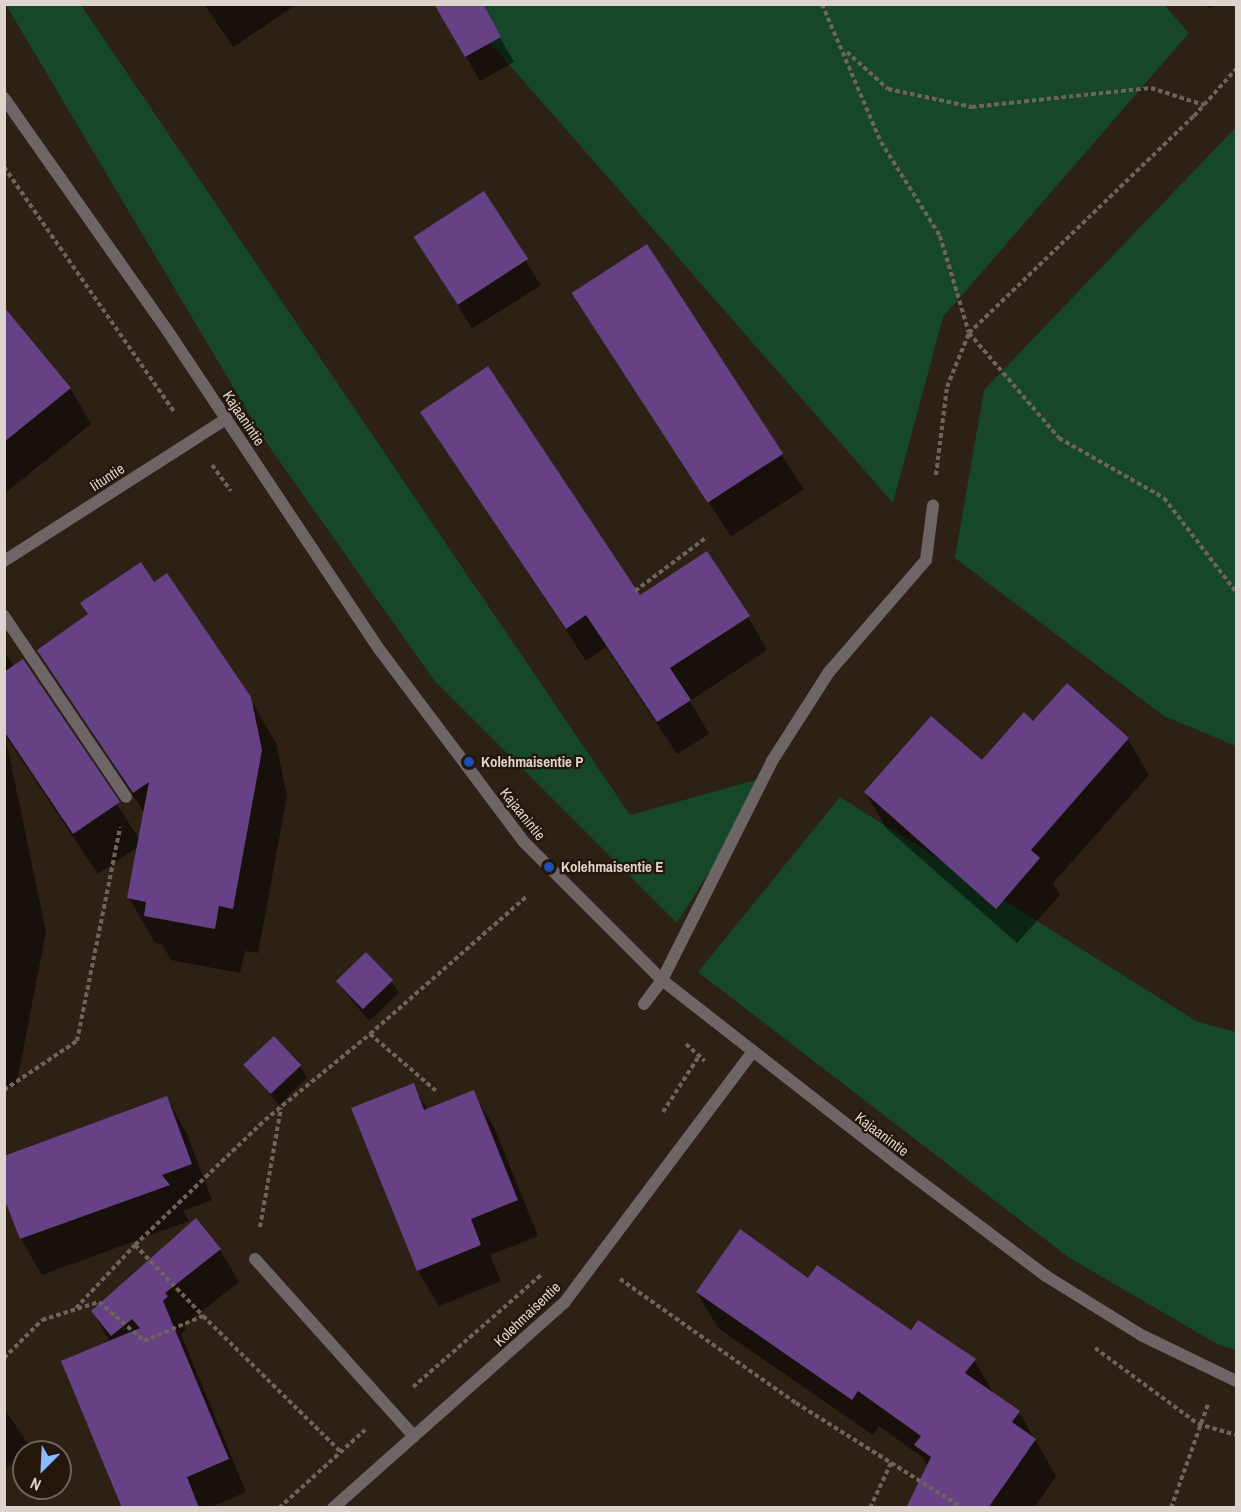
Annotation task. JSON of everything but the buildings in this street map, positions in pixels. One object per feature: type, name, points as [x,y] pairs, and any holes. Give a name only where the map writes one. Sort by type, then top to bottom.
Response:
[{"type":"street","name":"Kajaanintie","points":[[4,98],[226,419],[379,649],[524,841],[662,980],[751,1054],[1046,1276],[1141,1335],[1221,1376],[1236,1381]]},
{"type":"street","name":"Iituntie","points":[[4,561],[226,419]]},
{"type":"street","points":[[644,1004],[662,980],[772,761],[829,672],[926,560],[933,505]]},
{"type":"street","points":[[4,616],[126,797]]},
{"type":"street","name":"Kolehmaisentie","points":[[333,1508],[564,1303],[751,1054]]},
{"type":"street","points":[[255,1259],[414,1436]]},
{"type":"path","points":[[822,4],[845,51],[881,142],[940,236],[969,333],[1059,438],[1164,498],[1236,592]]},
{"type":"path","points":[[845,51],[888,89],[972,107],[1151,88],[1204,105]]},
{"type":"path","points":[[933,505],[947,387],[969,333],[1204,105],[1236,69]]},
{"type":"path","points":[[634,591],[707,537]]},
{"type":"path","points":[[4,1090],[77,1041],[126,797]]},
{"type":"path","points":[[74,1310],[135,1245],[281,1107],[370,1034],[528,895]]},
{"type":"path","points":[[370,1034],[436,1091]]},
{"type":"path","points":[[660,1116],[699,1056]]},
{"type":"path","points":[[255,1259],[281,1107]]},
{"type":"path","points":[[135,1245],[340,1452]]},
{"type":"path","points":[[595,1261],[796,1403],[963,1508]]},
{"type":"path","points":[[279,1508],[389,1408],[549,1269]]},
{"type":"path","points":[[4,1358],[42,1320],[99,1302],[144,1341],[203,1316]]},
{"type":"path","points":[[1171,1508],[1198,1424],[1221,1376]]},
{"type":"path","points":[[1198,1424],[1236,1435]]},
{"type":"path","points":[[870,1508],[891,1462]]},
{"type":"green space","points":[[1163,4],[1189,33],[943,317],[893,503],[457,5]]},
{"type":"green space","points":[[6,5],[81,5],[630,815],[770,776],[677,923],[433,679],[266,442]]},
{"type":"green space","points":[[1236,127],[1236,746],[1164,716],[955,558],[984,390]]},
{"type":"green space","points":[[840,797],[1196,1021],[1236,1032],[1236,1350],[1219,1345],[1068,1257],[698,972]]},
{"type":"place","name":"Kolehmaisentie P","points":[[469,762]]},
{"type":"place","name":"Kolehmaisentie E","points":[[549,867]]}]
